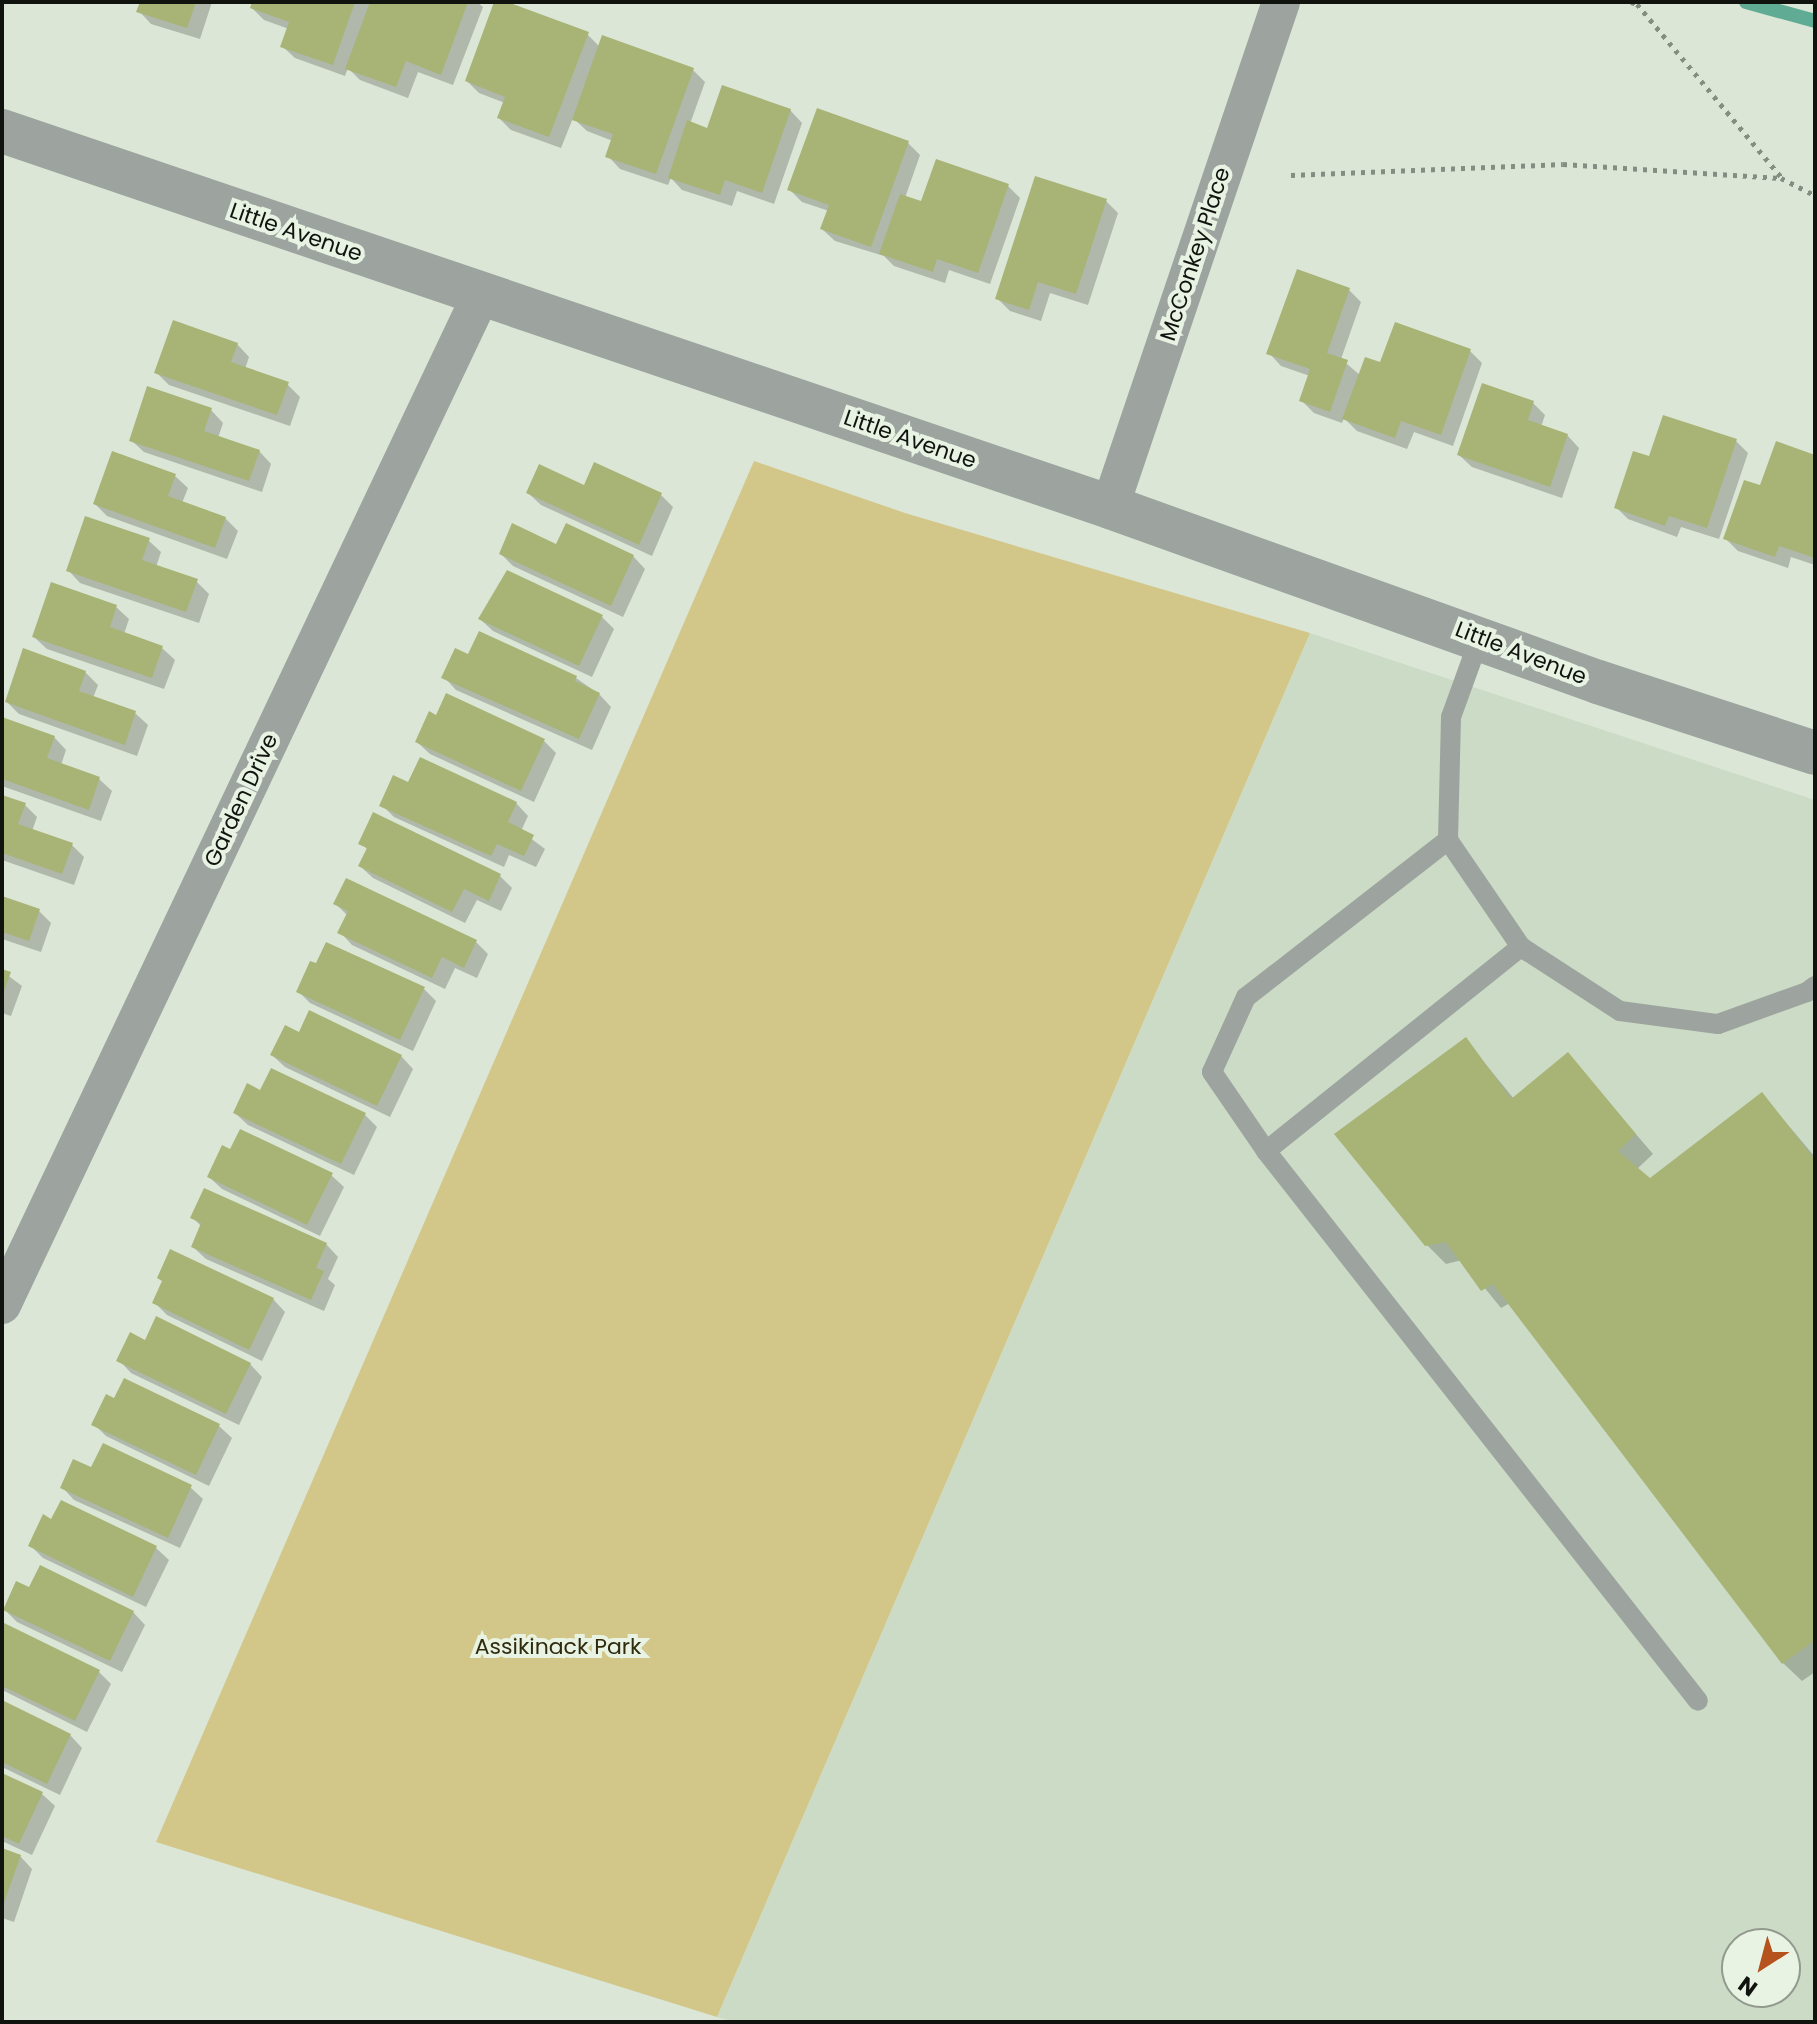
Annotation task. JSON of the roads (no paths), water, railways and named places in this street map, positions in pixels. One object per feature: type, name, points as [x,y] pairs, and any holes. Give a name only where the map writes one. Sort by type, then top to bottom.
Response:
[{"type":"street","name":"McConkey Place","points":[[1110,507],[1281,2]]},
{"type":"street","name":"Little Avenue","points":[[2,131],[1110,507],[1480,637],[1598,682],[1815,753]]},
{"type":"street","name":"Garden Drive","points":[[2,1305],[481,295]]},
{"type":"lane","points":[[1480,637],[1451,717],[1448,840],[1521,947],[1620,1011],[1718,1024],[1807,992],[1815,986]]},
{"type":"lane","points":[[1448,840],[1246,997],[1212,1072],[1266,1151],[1698,1701]]},
{"type":"lane","points":[[1266,1151],[1521,947]]},
{"type":"waterway","points":[[1746,2],[1815,21]]},
{"type":"park label","name":"Assikinack Park","points":[[558,1647]]}]
